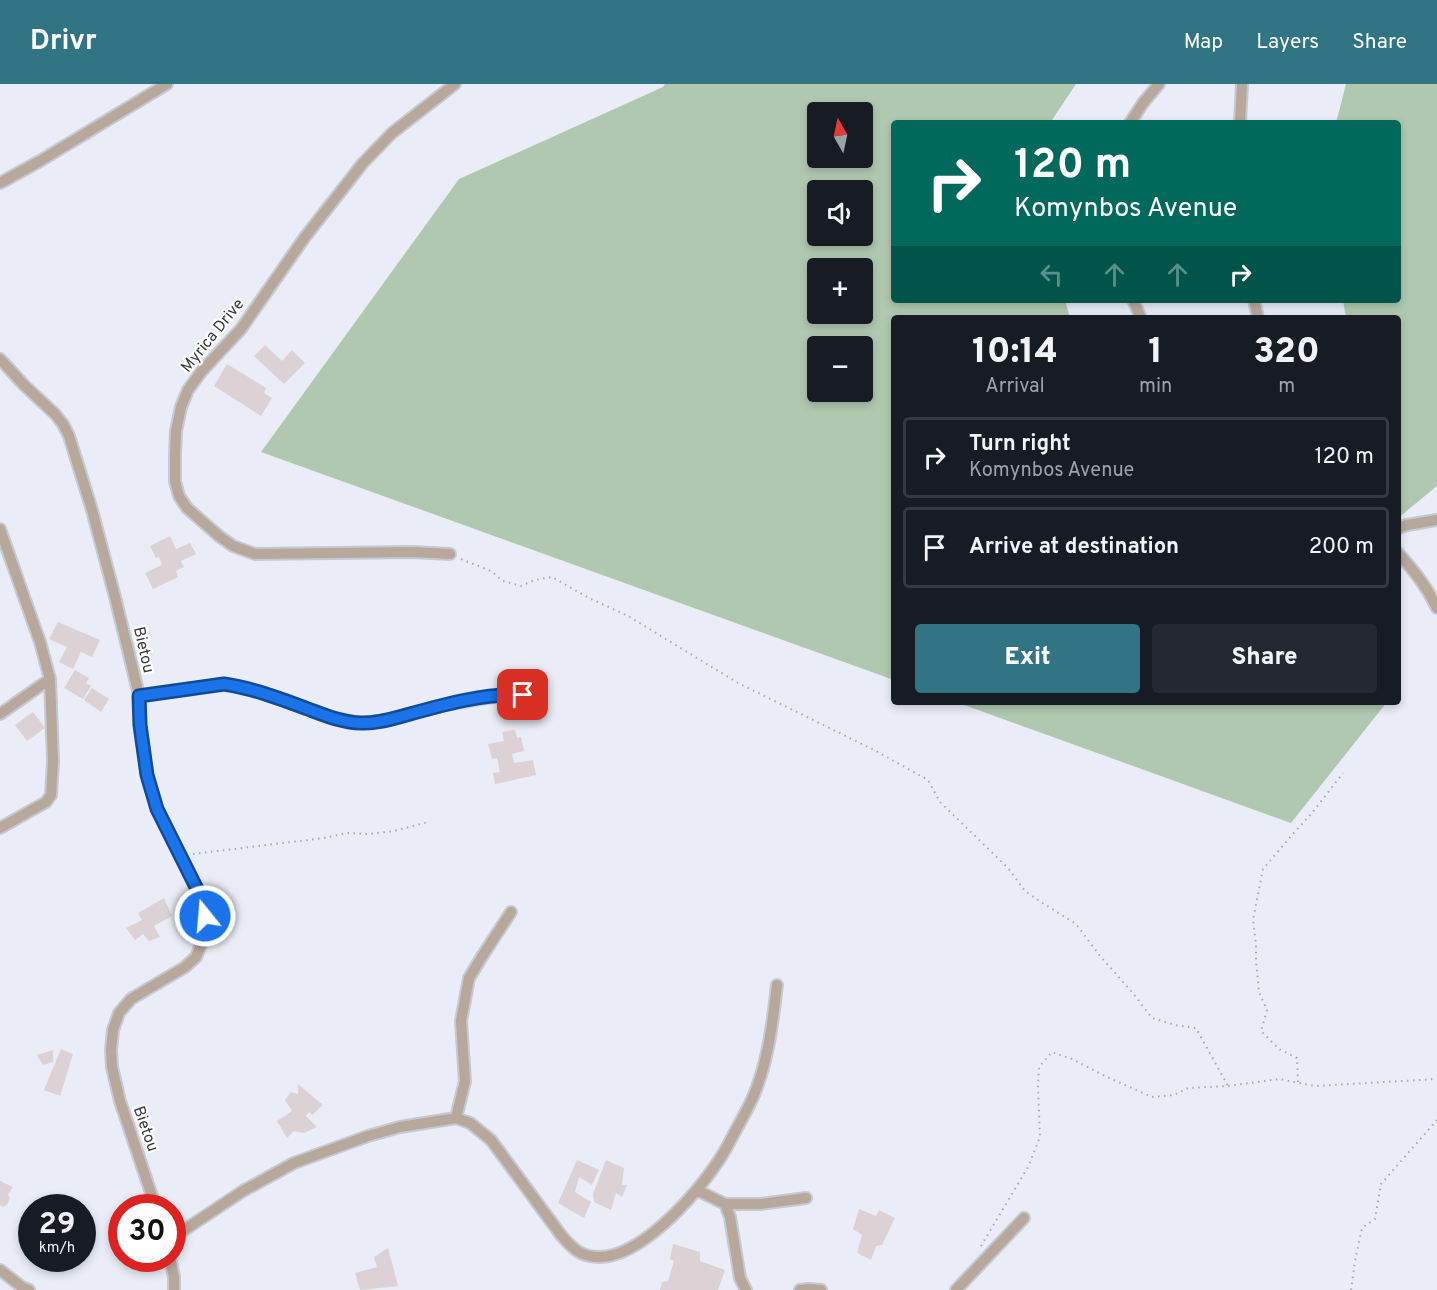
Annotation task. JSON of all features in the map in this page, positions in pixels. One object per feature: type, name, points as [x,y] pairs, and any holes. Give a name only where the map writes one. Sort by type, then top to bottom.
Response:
[{"type":"street","points":[[0,183],[167,84]]},
{"type":"street","name":"Myrica Drive","points":[[450,554],[413,552],[255,554],[233,546],[187,508],[179,496],[175,481],[176,431],[181,407],[188,390],[201,372],[241,329],[305,237],[363,163],[392,133],[455,84]]},
{"type":"street","points":[[1132,120],[1159,84]]},
{"type":"street","points":[[1239,120],[1242,84]]},
{"type":"street","name":"Bietou","points":[[0,358],[63,424],[69,436],[92,510],[139,696],[140,725],[147,775],[157,809],[200,895],[205,916],[203,940],[196,957],[184,968],[131,999],[119,1013],[113,1030],[112,1067],[120,1101],[151,1194]]},
{"type":"street","points":[[1401,527],[1437,520]]},
{"type":"street","points":[[0,529],[50,679],[53,761],[51,795],[46,802],[0,828]]},
{"type":"street","points":[[1401,556],[1430,593],[1437,608]]},
{"type":"street","points":[[0,714],[50,679]]},
{"type":"street","points":[[139,696],[224,684],[271,696],[322,715],[361,723],[387,720],[445,705],[486,698],[523,695],[540,701]]},
{"type":"street","points":[[456,1118],[465,1081],[461,1021],[469,978],[511,912]]},
{"type":"street","points":[[186,1229],[243,1191],[294,1163],[400,1127],[456,1118],[470,1123],[491,1140],[573,1248],[591,1257],[618,1254],[632,1248],[654,1233],[697,1190],[720,1159],[757,1087],[773,1020],[777,985]]},
{"type":"street","points":[[697,1190],[725,1204],[760,1204],[806,1198]]},
{"type":"street","points":[[725,1204],[730,1217],[740,1278],[746,1290]]},
{"type":"street","points":[[956,1290],[1024,1218]]},
{"type":"street","points":[[0,1270],[22,1289]]},
{"type":"street","points":[[173,1272],[174,1290]]},
{"type":"street","points":[[800,1290],[820,1290]]},
{"type":"path","points":[[450,554],[491,571],[503,581],[521,586],[535,580],[552,577],[588,598],[628,616],[738,683],[876,751],[928,780],[940,802],[1008,868],[1025,891],[1076,924],[1152,1018],[1196,1028],[1228,1086]]},
{"type":"path","points":[[1298,1082],[1297,1058],[1279,1049],[1262,1031],[1267,1010],[1260,992],[1253,920],[1263,869],[1343,773]]},
{"type":"path","points":[[180,856],[324,838],[347,833],[369,834],[394,831],[428,822]]},
{"type":"path","points":[[978,1252],[1028,1167],[1040,1137],[1039,1067],[1052,1052],[1072,1059],[1152,1097],[1174,1095],[1188,1088],[1228,1086],[1279,1079],[1315,1086],[1437,1079]]},
{"type":"path","points":[[1351,1290],[1362,1228],[1375,1219],[1381,1184],[1437,1120]]},
{"type":"green space","points":[[665,84],[1076,84],[1052,120],[891,120],[891,303],[1066,303],[1069,315],[891,315],[891,679],[261,452],[459,179],[663,87]]},
{"type":"green space","points":[[1346,84],[1437,84],[1437,486],[1401,516],[1401,315],[1346,315],[1344,303],[1401,303],[1401,120],[1337,120]]},
{"type":"green space","points":[[964,705],[1385,705],[1291,823]]},
{"type":"building","points":[[265,345],[282,361],[292,350],[305,363],[284,384],[254,356]]},
{"type":"building","points":[[227,364],[266,388],[264,393],[272,398],[261,416],[214,386]]},
{"type":"building","points":[[170,536],[176,549],[190,543],[196,554],[181,561],[184,567],[176,571],[178,577],[153,589],[145,573],[162,565],[150,546]]},
{"type":"building","points":[[58,622],[100,640],[92,657],[81,652],[73,669],[59,662],[67,647],[49,639]]},
{"type":"building","points":[[75,670],[89,678],[86,683],[91,686],[83,699],[64,688]]},
{"type":"building","points":[[92,688],[109,699],[101,712],[84,700]]},
{"type":"building","points":[[33,712],[45,728],[27,741],[15,725]]},
{"type":"building","points":[[515,730],[517,738],[521,737],[524,751],[512,754],[514,763],[533,760],[536,775],[495,784],[493,773],[500,772],[497,758],[492,759],[488,744],[504,741],[502,732]]},
{"type":"building","points":[[164,898],[172,916],[154,926],[160,937],[149,941],[143,934],[135,940],[126,928],[142,920],[138,913]]},
{"type":"building","points":[[61,1049],[73,1054],[60,1096],[44,1090]]},
{"type":"building","points":[[53,1050],[53,1062],[43,1065],[37,1055]]},
{"type":"building","points":[[298,1084],[323,1105],[312,1115],[309,1112],[306,1116],[317,1127],[304,1133],[294,1131],[287,1138],[277,1121],[292,1111],[285,1100],[291,1092],[297,1094]]},
{"type":"building","points":[[577,1160],[599,1170],[592,1185],[579,1177],[575,1192],[591,1202],[584,1218],[558,1203]]},
{"type":"building","points":[[606,1160],[624,1168],[622,1185],[627,1185],[622,1197],[616,1193],[611,1210],[594,1202],[593,1194]]},
{"type":"building","points":[[0,1181],[13,1187],[8,1195],[10,1198],[7,1205],[3,1207],[0,1205]]},
{"type":"building","points":[[859,1209],[876,1216],[879,1210],[895,1218],[882,1245],[876,1246],[871,1260],[857,1253],[862,1235],[853,1229]]},
{"type":"building","points":[[673,1244],[700,1252],[700,1261],[725,1270],[718,1290],[660,1290],[662,1282],[668,1281],[674,1261],[670,1259]]},
{"type":"building","points":[[388,1248],[398,1286],[360,1290],[355,1273],[377,1267],[374,1257]]},
{"type":"route","points":[[205,916],[200,895],[157,809],[147,775],[140,725],[139,696],[224,684],[271,696],[322,715],[361,723],[387,720],[445,705],[523,695]]}]
